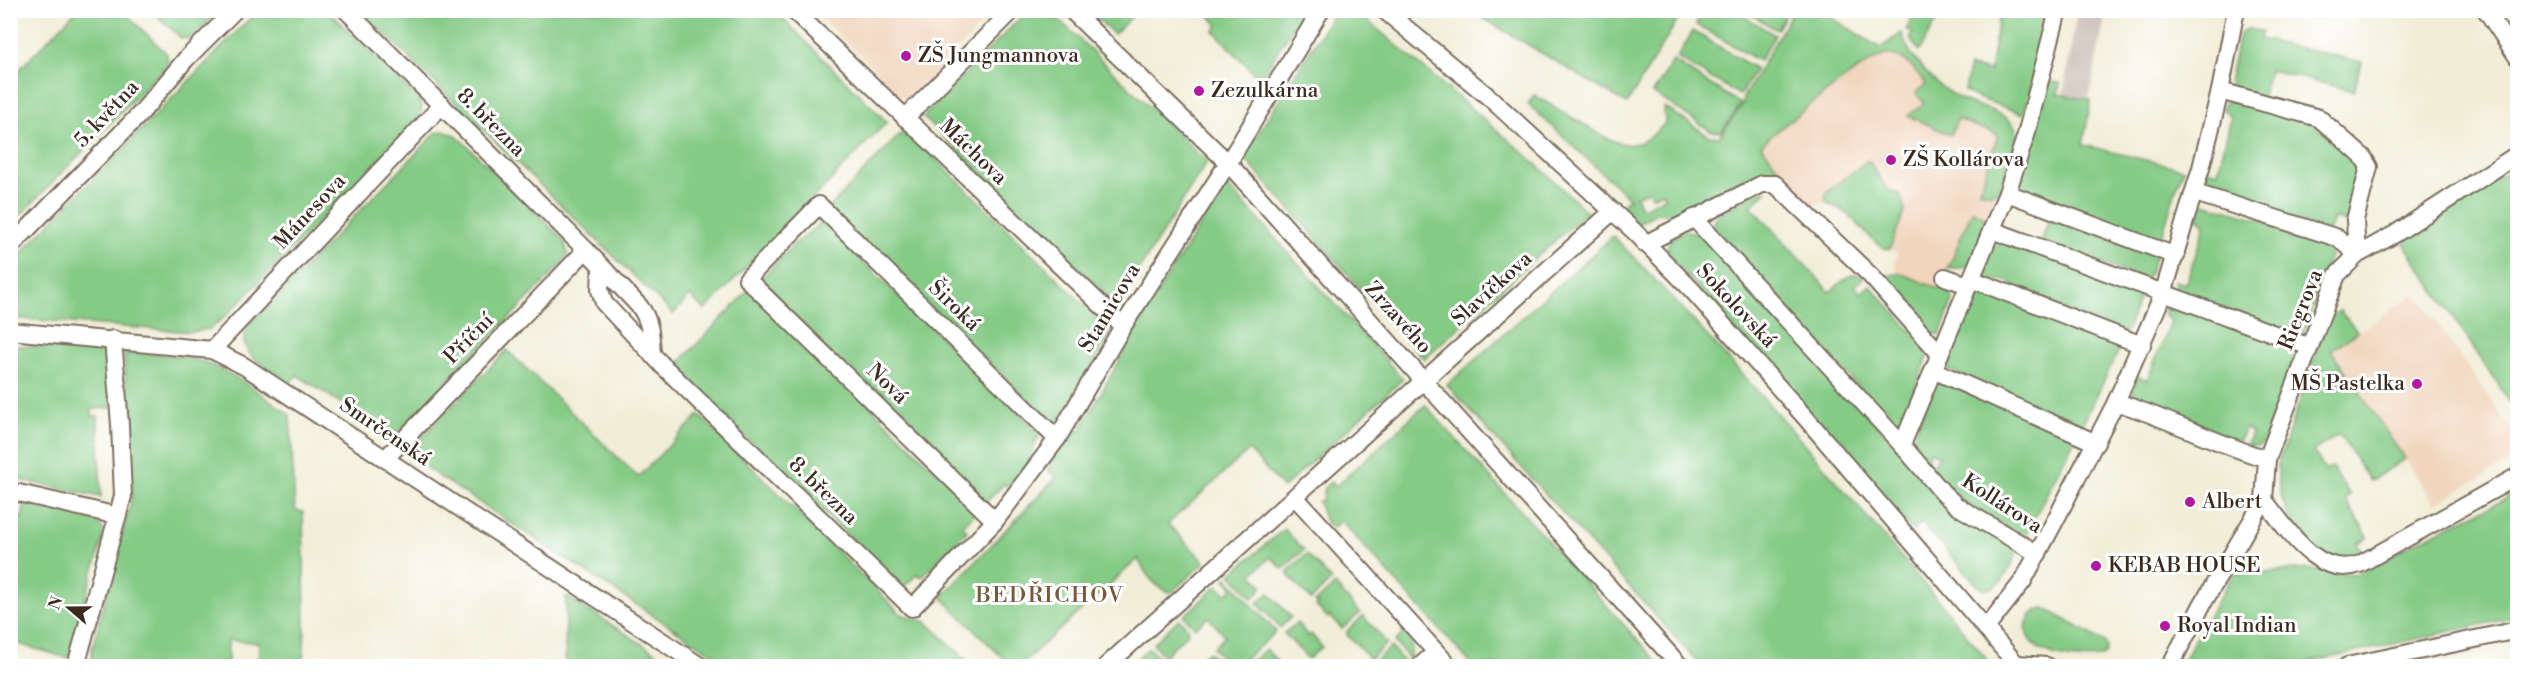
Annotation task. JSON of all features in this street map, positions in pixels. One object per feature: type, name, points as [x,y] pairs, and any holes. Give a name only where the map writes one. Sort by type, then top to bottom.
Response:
[{"type":"street","name":"5. května","points":[[10,248],[141,113],[186,59],[235,10]]},
{"type":"street","name":"8. března","points":[[346,10],[586,250],[646,315],[651,332],[652,355]]},
{"type":"street","name":"Máchova","points":[[793,10],[1124,326]]},
{"type":"street","points":[[905,118],[1013,10]]},
{"type":"street","name":"Zrzavého","points":[[1071,10],[1228,163],[1680,666]]},
{"type":"street","name":"Stamicova","points":[[912,608],[995,522],[1058,439],[1124,326],[1228,163],[1321,10]]},
{"type":"street","name":"Sokolovská","points":[[1384,10],[1490,98],[1645,244],[1739,342],[1986,628],[2016,666]]},
{"type":"street","points":[[1902,445],[2007,193],[2026,135],[2058,10]]},
{"type":"street","name":"Kollárova","points":[[1986,628],[2023,581],[2038,554],[2116,402],[2163,294],[2195,194],[2220,92],[2236,10]]},
{"type":"street","points":[[2486,10],[2517,58]]},
{"type":"street","points":[[2220,92],[2319,118],[2363,157],[2369,167],[2355,220],[2357,255]]},
{"type":"street","name":"Mánesova","points":[[212,350],[441,105]]},
{"type":"street","name":"Riegrova","points":[[2170,666],[2264,500],[2267,459],[2337,275],[2357,255],[2395,234],[2517,154]]},
{"type":"street","points":[[1645,244],[1762,184],[1775,184],[1879,284],[1937,362],[2096,443]]},
{"type":"street","points":[[2007,193],[2176,256]]},
{"type":"street","points":[[2195,194],[2338,238],[2357,255]]},
{"type":"street","name":"Nová","points":[[819,205],[747,279],[995,522]]},
{"type":"street","name":"Široká","points":[[819,205],[1058,439]]},
{"type":"street","name":"Slavíčkova","points":[[1106,666],[1612,211]]},
{"type":"street","name":"Sokolovská","points":[[1694,218],[1902,445]]},
{"type":"street","points":[[1992,230],[2310,347]]},
{"type":"street","name":"Příční","points":[[385,459],[586,250]]},
{"type":"street","name":"8. března","points":[[602,269],[600,290],[604,303],[652,355],[912,608]]},
{"type":"street","points":[[1946,277],[1969,282],[2142,345]]},
{"type":"street","name":"Smrčenská","points":[[10,331],[212,350],[244,366],[700,666]]},
{"type":"street","points":[[76,666],[123,496],[113,339]]},
{"type":"street","points":[[2116,402],[2267,459]]},
{"type":"street","name":"Kollárova","points":[[1902,445],[1957,506],[2038,554]]},
{"type":"street","points":[[2264,500],[2295,538],[2314,556],[2325,562],[2349,567],[2360,564],[2517,476]]},
{"type":"street","points":[[10,491],[118,516]]},
{"type":"street","points":[[1295,497],[1449,666]]},
{"type":"street","points":[[2347,666],[2517,630]]},
{"type":"street","points":[[2425,649],[2428,666]]},
{"type":"street","points":[[1420,666],[1436,652]]},
{"type":"street","points":[[2016,666],[2047,666]]},
{"type":"shaded area","name":"ZŠ Jungmannova","points":[[814,11],[995,11],[907,101]]},
{"type":"shaded area","points":[[2077,11],[2106,11],[2089,100],[2063,95]]},
{"type":"shaded area","name":"ZŠ Kollárova","points":[[1887,54],[1906,59],[1912,54],[1944,90],[1962,100],[2006,117],[2018,134],[1993,208],[1966,266],[1948,268],[1940,289],[1899,273],[1895,266],[1897,253],[1874,242],[1845,211],[1821,203],[1803,205],[1781,179],[1784,176],[1761,145],[1822,95],[1873,60]]},
{"type":"shaded area","name":"MŠ Pastelka","points":[[2416,293],[2517,438],[2517,457],[2435,504],[2331,350]]},
{"type":"green space","points":[[1028,10],[1050,11],[1207,162],[1117,305],[923,117]]},
{"type":"green space","points":[[1303,10],[1260,80],[1214,31],[1218,25],[1205,11]]},
{"type":"green space","points":[[1916,10],[1942,11],[1919,51],[1910,39],[1912,32],[1906,30]]},
{"type":"green space","points":[[76,11],[123,11],[167,54],[168,64],[11,225],[11,78]]},
{"type":"green space","points":[[152,11],[218,11],[191,39],[181,38]]},
{"type":"green space","points":[[257,11],[328,11],[417,97],[422,106],[420,118],[225,317],[210,329],[191,332],[11,318],[10,264]]},
{"type":"green space","points":[[361,11],[775,11],[887,122],[705,310],[690,296],[673,314]]},
{"type":"green space","points":[[1089,11],[1138,11],[1114,34]]},
{"type":"green space","points":[[1335,11],[1356,11],[1524,153],[1587,212],[1424,359],[1243,157]]},
{"type":"green space","points":[[1471,11],[1683,11],[1627,104]]},
{"type":"green space","points":[[1704,11],[1735,11],[1775,35],[1759,61],[1696,24]]},
{"type":"green space","points":[[1745,11],[1788,11],[1777,30]]},
{"type":"green space","points":[[1793,11],[1821,11],[1880,48],[1902,33],[1910,53],[1933,80],[1960,99],[1993,111],[2009,120],[2018,134],[1999,190],[1992,194],[1979,191],[1998,135],[1957,119],[1951,135],[1908,116],[1924,103],[1916,93],[1926,84],[1905,61],[1888,55],[1863,66],[1804,109],[1761,145],[1784,176],[1781,179],[1770,172],[1758,172],[1676,215],[1656,213],[1637,224],[1620,208],[1629,198],[1528,104],[1534,95],[1616,142],[1635,144],[1654,134],[1665,123],[1664,107],[1709,136],[1719,137],[1743,104],[1743,98]],"holes":[[[1648,191],[1652,197],[1662,192],[1665,197],[1642,209],[1636,196]]]},
{"type":"green space","points":[[2000,11],[2050,11],[2024,114],[1975,97],[1965,91],[1969,67],[1990,71]]},
{"type":"green space","points":[[2248,29],[2262,31],[2260,39],[2362,62],[2354,91],[2269,70],[2262,99],[2236,92],[2229,84],[2239,34]]},
{"type":"green space","points":[[1693,31],[1756,69],[1740,95],[1677,58]]},
{"type":"green space","points":[[1673,61],[1741,104],[1721,132],[1711,131],[1653,93]]},
{"type":"green space","points":[[2060,83],[2058,94],[2091,100],[2083,145],[2184,169],[2160,242],[2025,191],[2019,182],[2046,84]]},
{"type":"green space","points":[[2227,100],[2304,117],[2358,157],[2363,176],[2347,222],[2333,218],[2328,232],[2203,190],[2207,169],[2218,172],[2231,117],[2222,108]]},
{"type":"green space","points":[[905,129],[1108,328],[1109,337],[1057,424],[1052,423],[828,209]]},
{"type":"green space","points":[[442,131],[456,135],[564,240],[568,254],[562,264],[397,433],[389,434],[297,375],[290,382],[263,366],[249,353],[244,335],[248,325],[436,133]]},
{"type":"green space","points":[[1868,160],[1888,190],[1900,194],[1905,210],[1889,250],[1876,243],[1851,217],[1829,204],[1825,199],[1826,193]]},
{"type":"green space","points":[[2506,173],[2517,187],[2517,413],[2403,242]]},
{"type":"green space","points":[[1226,184],[1403,379],[1283,488],[1249,450],[1168,524],[1205,562],[1172,592],[1156,584],[1147,575],[1138,559],[1019,666],[1011,666],[941,597],[1056,478],[1047,469],[1072,427],[1079,432],[1138,327],[1137,325]]},
{"type":"green space","points":[[1761,190],[1767,191],[1751,206],[1830,292],[1850,276],[1859,275],[1864,278],[1855,286],[1861,293],[1870,285],[1928,350],[1929,355],[1897,429],[1712,227],[1715,217]]},
{"type":"green space","points":[[2200,202],[2335,241],[2301,340],[2173,291],[2175,281],[2186,284],[2205,225],[2196,216]]},
{"type":"green space","points":[[1972,211],[1982,215],[1986,223],[1970,264],[1961,268],[1948,268]]},
{"type":"green space","points":[[2051,214],[2157,253],[2146,280],[2041,242]]},
{"type":"green space","points":[[822,222],[1040,433],[1028,463],[1007,486],[1004,484],[984,504],[757,283],[794,244]]},
{"type":"green space","points":[[1685,231],[1699,233],[1889,438],[2014,548],[2017,553],[2008,572],[1999,583],[1988,589],[1980,588],[1922,523],[1913,531],[1667,253],[1672,239]]},
{"type":"green space","points":[[1613,236],[1805,445],[1989,662],[1984,666],[1701,666],[1447,385]]},
{"type":"green space","points":[[2002,242],[2142,291],[2126,333],[2012,291],[2014,284],[2000,279],[1997,286],[1983,277],[1981,271],[1991,247]]},
{"type":"green space","points":[[1899,273],[1940,289],[1942,285],[1947,290],[1953,301],[1940,334],[1933,335],[1889,284],[1887,276]]},
{"type":"green space","points":[[750,289],[977,511],[963,526],[967,531],[922,577],[917,574],[903,588],[674,368]]},
{"type":"green space","points":[[1976,289],[2124,340],[2079,431],[1945,368],[1944,364]]},
{"type":"green space","points":[[2173,300],[2298,348],[2268,437],[2261,444],[2246,446],[2252,431],[2245,428],[2238,442],[2153,405],[2151,410],[2135,399],[2132,390],[2136,376],[2147,380],[2171,322],[2163,313],[2167,303]]},
{"type":"green space","points":[[2340,311],[2358,332],[2331,350],[2405,459],[2370,481],[2339,434],[2313,451],[2326,471],[2332,467],[2350,495],[2345,499],[2368,537],[2357,544],[2364,554],[2345,559],[2328,556],[2313,547],[2300,534],[2282,500],[2278,481],[2278,464],[2328,318]]},
{"type":"green space","points":[[11,345],[109,352],[111,408],[92,409],[92,416],[98,416],[101,497],[11,478]]},
{"type":"green space","points":[[507,350],[638,477],[699,415],[901,614],[926,622],[973,666],[731,666],[426,468],[417,455],[420,439]]},
{"type":"green space","points":[[124,353],[177,356],[207,363],[244,383],[290,415],[295,510],[303,512],[305,625],[303,666],[253,666],[258,659],[259,643],[228,640],[228,666],[92,666],[92,649],[132,496]]},
{"type":"green space","points":[[1938,380],[2076,437],[2026,534],[2014,532],[1960,500],[1929,467],[1931,464],[1934,465],[1939,455],[1931,451],[1925,461],[1913,446],[1912,441]]},
{"type":"green space","points":[[1425,405],[1661,666],[1473,666],[1341,521],[1332,528],[1324,519],[1318,501],[1322,501],[1324,488],[1331,482],[1335,487]]},
{"type":"green space","points":[[2517,483],[2517,617],[2306,663],[2183,660],[2233,574],[2308,569],[2356,574],[2508,498],[2503,491]]},
{"type":"green space","points":[[25,502],[97,518],[96,521],[103,529],[102,542],[68,658],[11,642],[10,523],[16,523],[17,517],[22,518]]},
{"type":"green space","points":[[1284,529],[1304,550],[1283,569],[1271,557],[1252,574],[1263,586],[1253,598],[1231,574]]},
{"type":"green space","points":[[1307,554],[1331,580],[1311,600],[1288,575],[1288,571]]},
{"type":"green space","points":[[1227,577],[1276,632],[1237,666],[1230,666],[1213,648],[1225,636],[1208,617],[1195,628],[1184,616],[1217,586],[1226,594],[1233,588],[1225,579]]},
{"type":"green space","points":[[1335,585],[1360,613],[1342,629],[1316,606],[1318,604],[1315,602]]},
{"type":"green space","points":[[1269,593],[1291,617],[1280,628],[1257,603]]},
{"type":"green space","points":[[566,596],[677,666],[565,666]]},
{"type":"green space","points":[[2044,608],[2105,642],[2107,648],[2105,654],[2097,658],[2071,658],[2057,656],[2033,644],[2027,635],[2027,623],[2033,613]]},
{"type":"green space","points":[[1363,616],[1387,643],[1370,659],[1347,635],[1347,631]]},
{"type":"green space","points":[[1179,619],[1189,629],[1186,631],[1188,633],[1164,656],[1153,644]]},
{"type":"green space","points":[[1297,623],[1322,647],[1308,659],[1284,633]]},
{"type":"green space","points":[[1406,630],[1412,644],[1410,660],[1395,642]]},
{"type":"green space","points":[[1391,647],[1407,665],[1376,666],[1374,662]]},
{"type":"green space","points":[[1149,648],[1158,657],[1156,659],[1158,662],[1153,666],[1128,666]]},
{"type":"green space","points":[[1266,649],[1281,666],[1246,666]]},
{"type":"green space","points":[[1206,653],[1210,653],[1223,666],[1192,666]]},
{"type":"place","name":"ZŠ Jungmannova","points":[[906,56]]},
{"type":"place","name":"Zezulkárna","points":[[1199,91]]},
{"type":"place","name":"ZŠ Kollárova","points":[[1891,160]]},
{"type":"place","name":"MŠ Pastelka","points":[[2417,384]]},
{"type":"place","name":"Albert","points":[[2190,502]]},
{"type":"place","name":"KEBAB HOUSE","points":[[2096,566]]},
{"type":"place","name":"Royal Indian","points":[[2165,626]]},
{"type":"district","name":"BEDŘICHOV","points":[[1050,595]]}]
